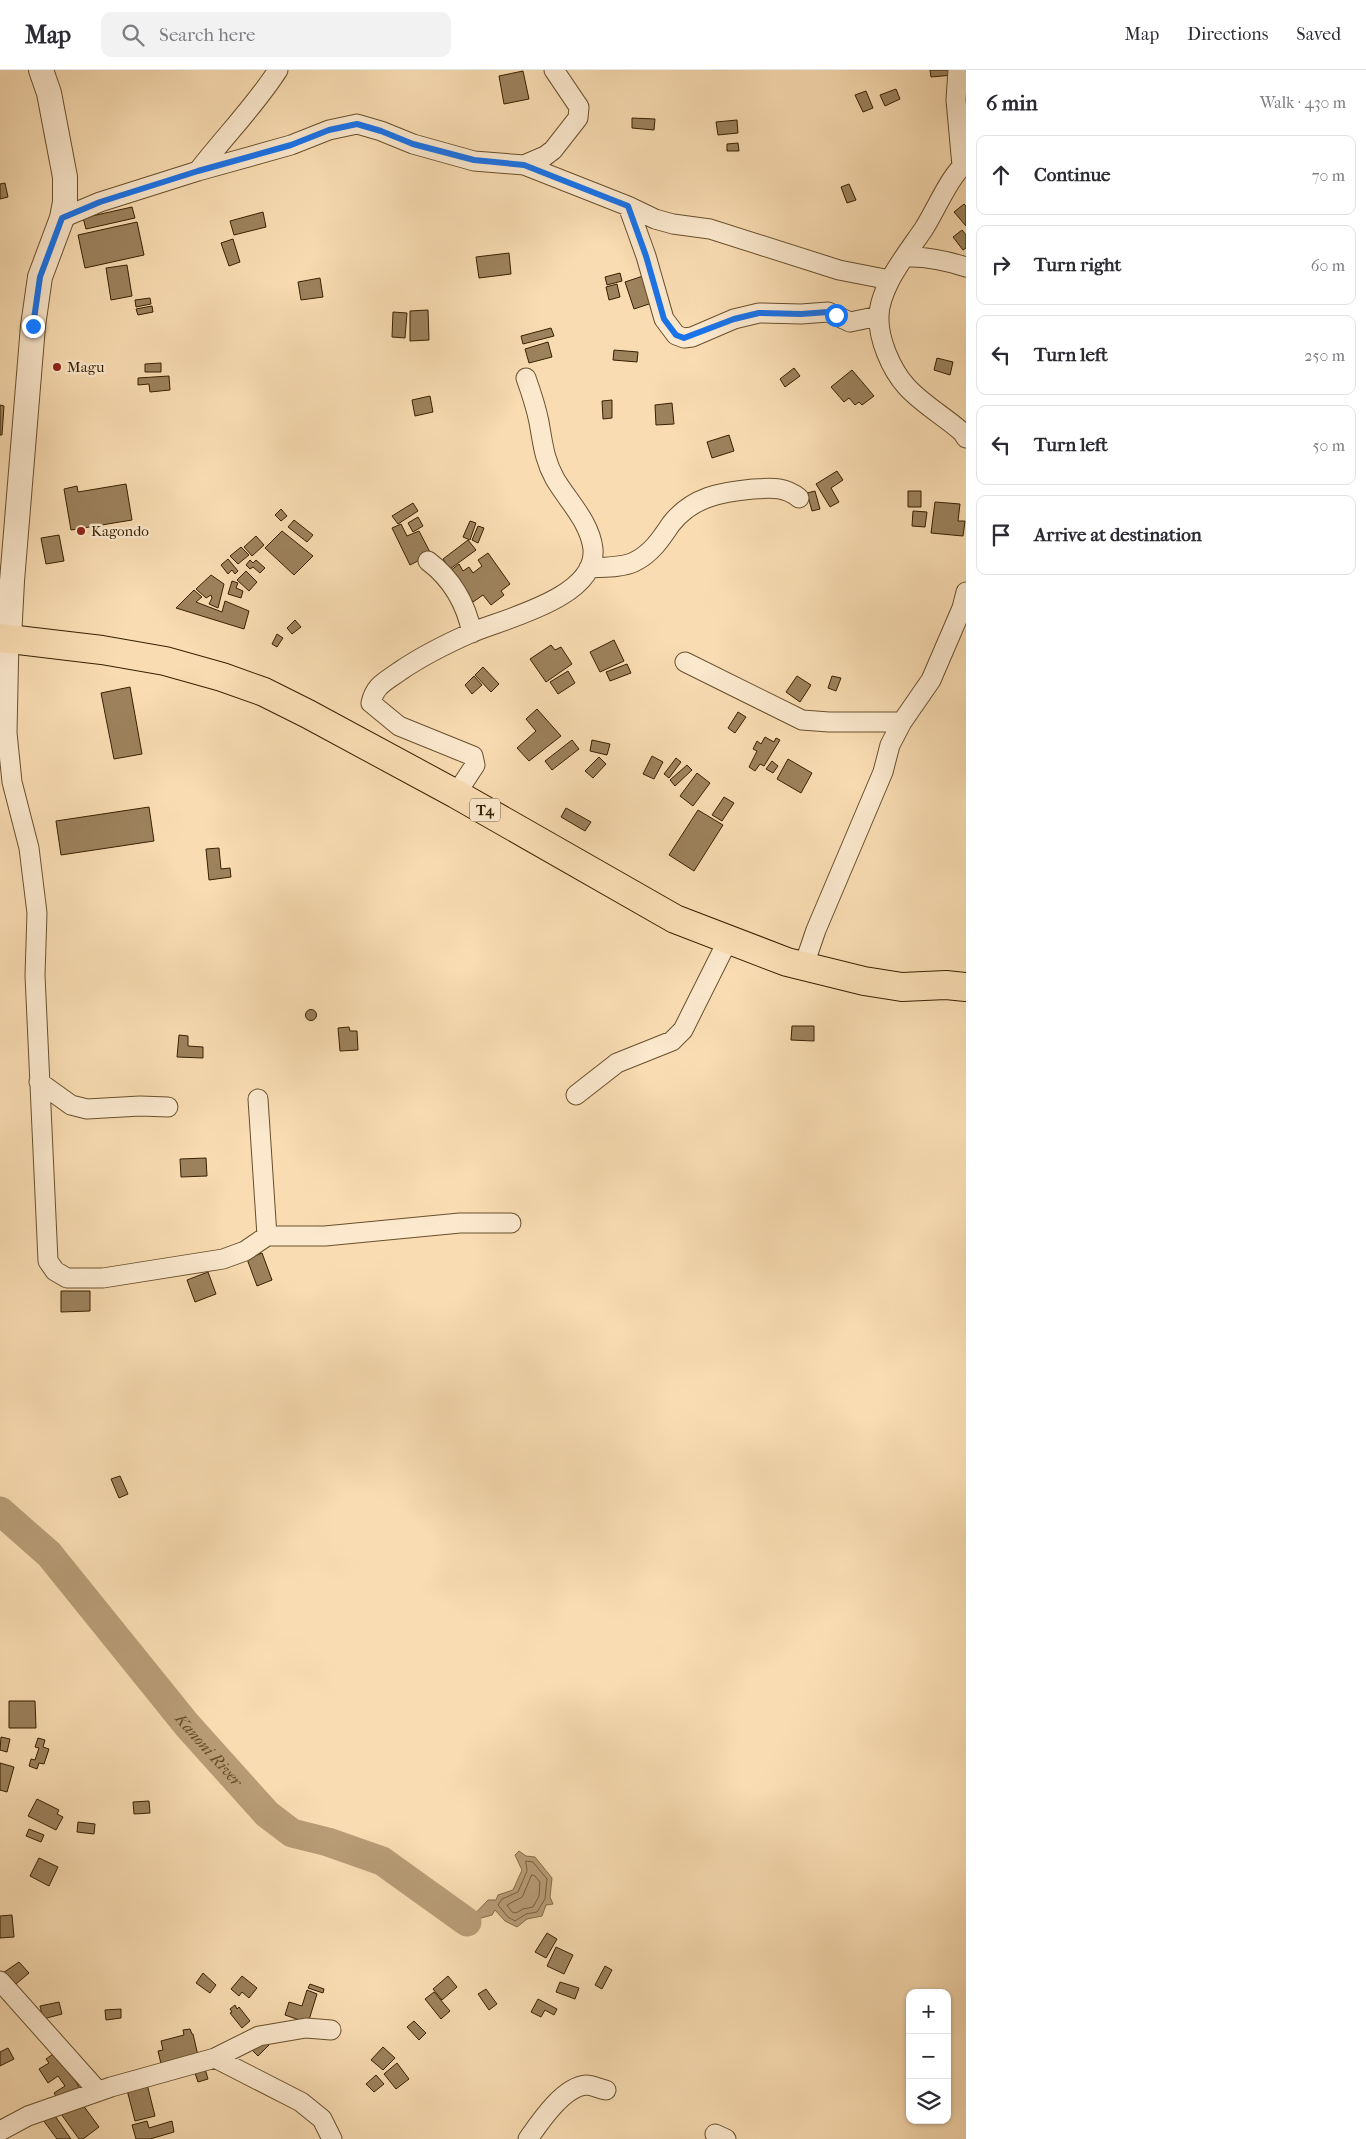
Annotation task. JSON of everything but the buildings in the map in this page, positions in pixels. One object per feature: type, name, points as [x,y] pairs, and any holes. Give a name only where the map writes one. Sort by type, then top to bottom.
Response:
[{"type":"highway","name":"T4","points":[[5,638],[111,651],[165,661],[222,677],[264,692],[456,794],[675,919],[788,962],[864,981],[902,987],[946,985],[966,987]]},
{"type":"street","points":[[41,70],[49,93],[66,177],[62,218],[40,277],[33,326],[12,581],[5,638],[7,733],[12,782],[29,848],[37,913],[35,975],[48,1261],[55,1271],[67,1278],[103,1278],[224,1259],[245,1251],[267,1236],[325,1236],[460,1223],[511,1223]]},
{"type":"street","points":[[198,171],[236,122],[264,92],[278,70]]},
{"type":"street","points":[[524,165],[554,150],[578,118],[579,107],[554,70]]},
{"type":"street","points":[[958,70],[956,100],[964,164],[890,280],[883,296],[878,316],[882,339],[892,365],[905,385],[925,404],[962,432],[966,438]]},
{"type":"street","points":[[62,218],[100,202],[198,171],[291,145],[329,130],[357,124],[413,144],[474,160],[524,165],[673,224],[710,229],[830,268],[890,280]]},
{"type":"street","points":[[628,206],[646,256],[664,319],[676,335],[684,338],[692,337],[734,319],[759,313],[801,314],[828,312],[850,322],[878,316]]},
{"type":"street","points":[[905,258],[941,259],[966,266]]},
{"type":"street","points":[[456,794],[475,765],[473,756],[399,726],[371,703],[378,686],[413,662],[472,633],[543,606],[576,584],[589,568],[593,549],[586,526],[556,480],[544,455],[539,420],[526,378]]},
{"type":"street","points":[[589,568],[633,563],[657,544],[673,522],[685,510],[704,498],[728,492],[771,488],[791,491],[799,498]]},
{"type":"street","points":[[428,561],[438,569],[461,599],[469,617],[472,633]]},
{"type":"street","points":[[804,966],[816,930],[883,772],[890,745],[902,722],[931,680],[965,603]]},
{"type":"street","points":[[685,662],[802,720],[902,722]]},
{"type":"street","points":[[576,1095],[617,1063],[665,1044],[683,1030],[728,940]]},
{"type":"street","points":[[39,1082],[71,1105],[88,1109],[140,1106],[168,1107]]},
{"type":"street","points":[[258,1099],[267,1236]]},
{"type":"street","points":[[0,1981],[98,2091]]},
{"type":"street","points":[[0,2131],[28,2116],[98,2091],[215,2058],[259,2036],[306,2028],[331,2030]]},
{"type":"street","points":[[215,2058],[301,2102],[322,2119],[332,2139]]},
{"type":"street","points":[[528,2139],[550,2110],[570,2091],[586,2085],[606,2090]]},
{"type":"water","points":[[519,1851],[526,1856],[535,1857],[552,1878],[550,1897],[553,1904],[546,1905],[542,1916],[527,1919],[517,1927],[505,1921],[495,1910],[492,1915],[467,1922],[488,1900],[496,1900],[498,1895],[513,1890],[522,1870],[515,1855]]},
{"type":"waterway","name":"Kanoni River","points":[[0,1511],[49,1554],[187,1725],[267,1814],[292,1833],[328,1842],[382,1861],[467,1922]]},
{"type":"place","name":"Magu","points":[[57,367]]},
{"type":"place","name":"Kagondo","points":[[81,531]]},
{"type":"route","points":[[33,326],[40,277],[62,218],[100,202],[198,171],[291,145],[329,130],[357,124],[413,144],[474,160],[524,165],[628,206],[646,256],[664,319],[676,335],[684,338],[692,337],[734,319],[759,313],[801,314],[828,312],[836,315]]}]
